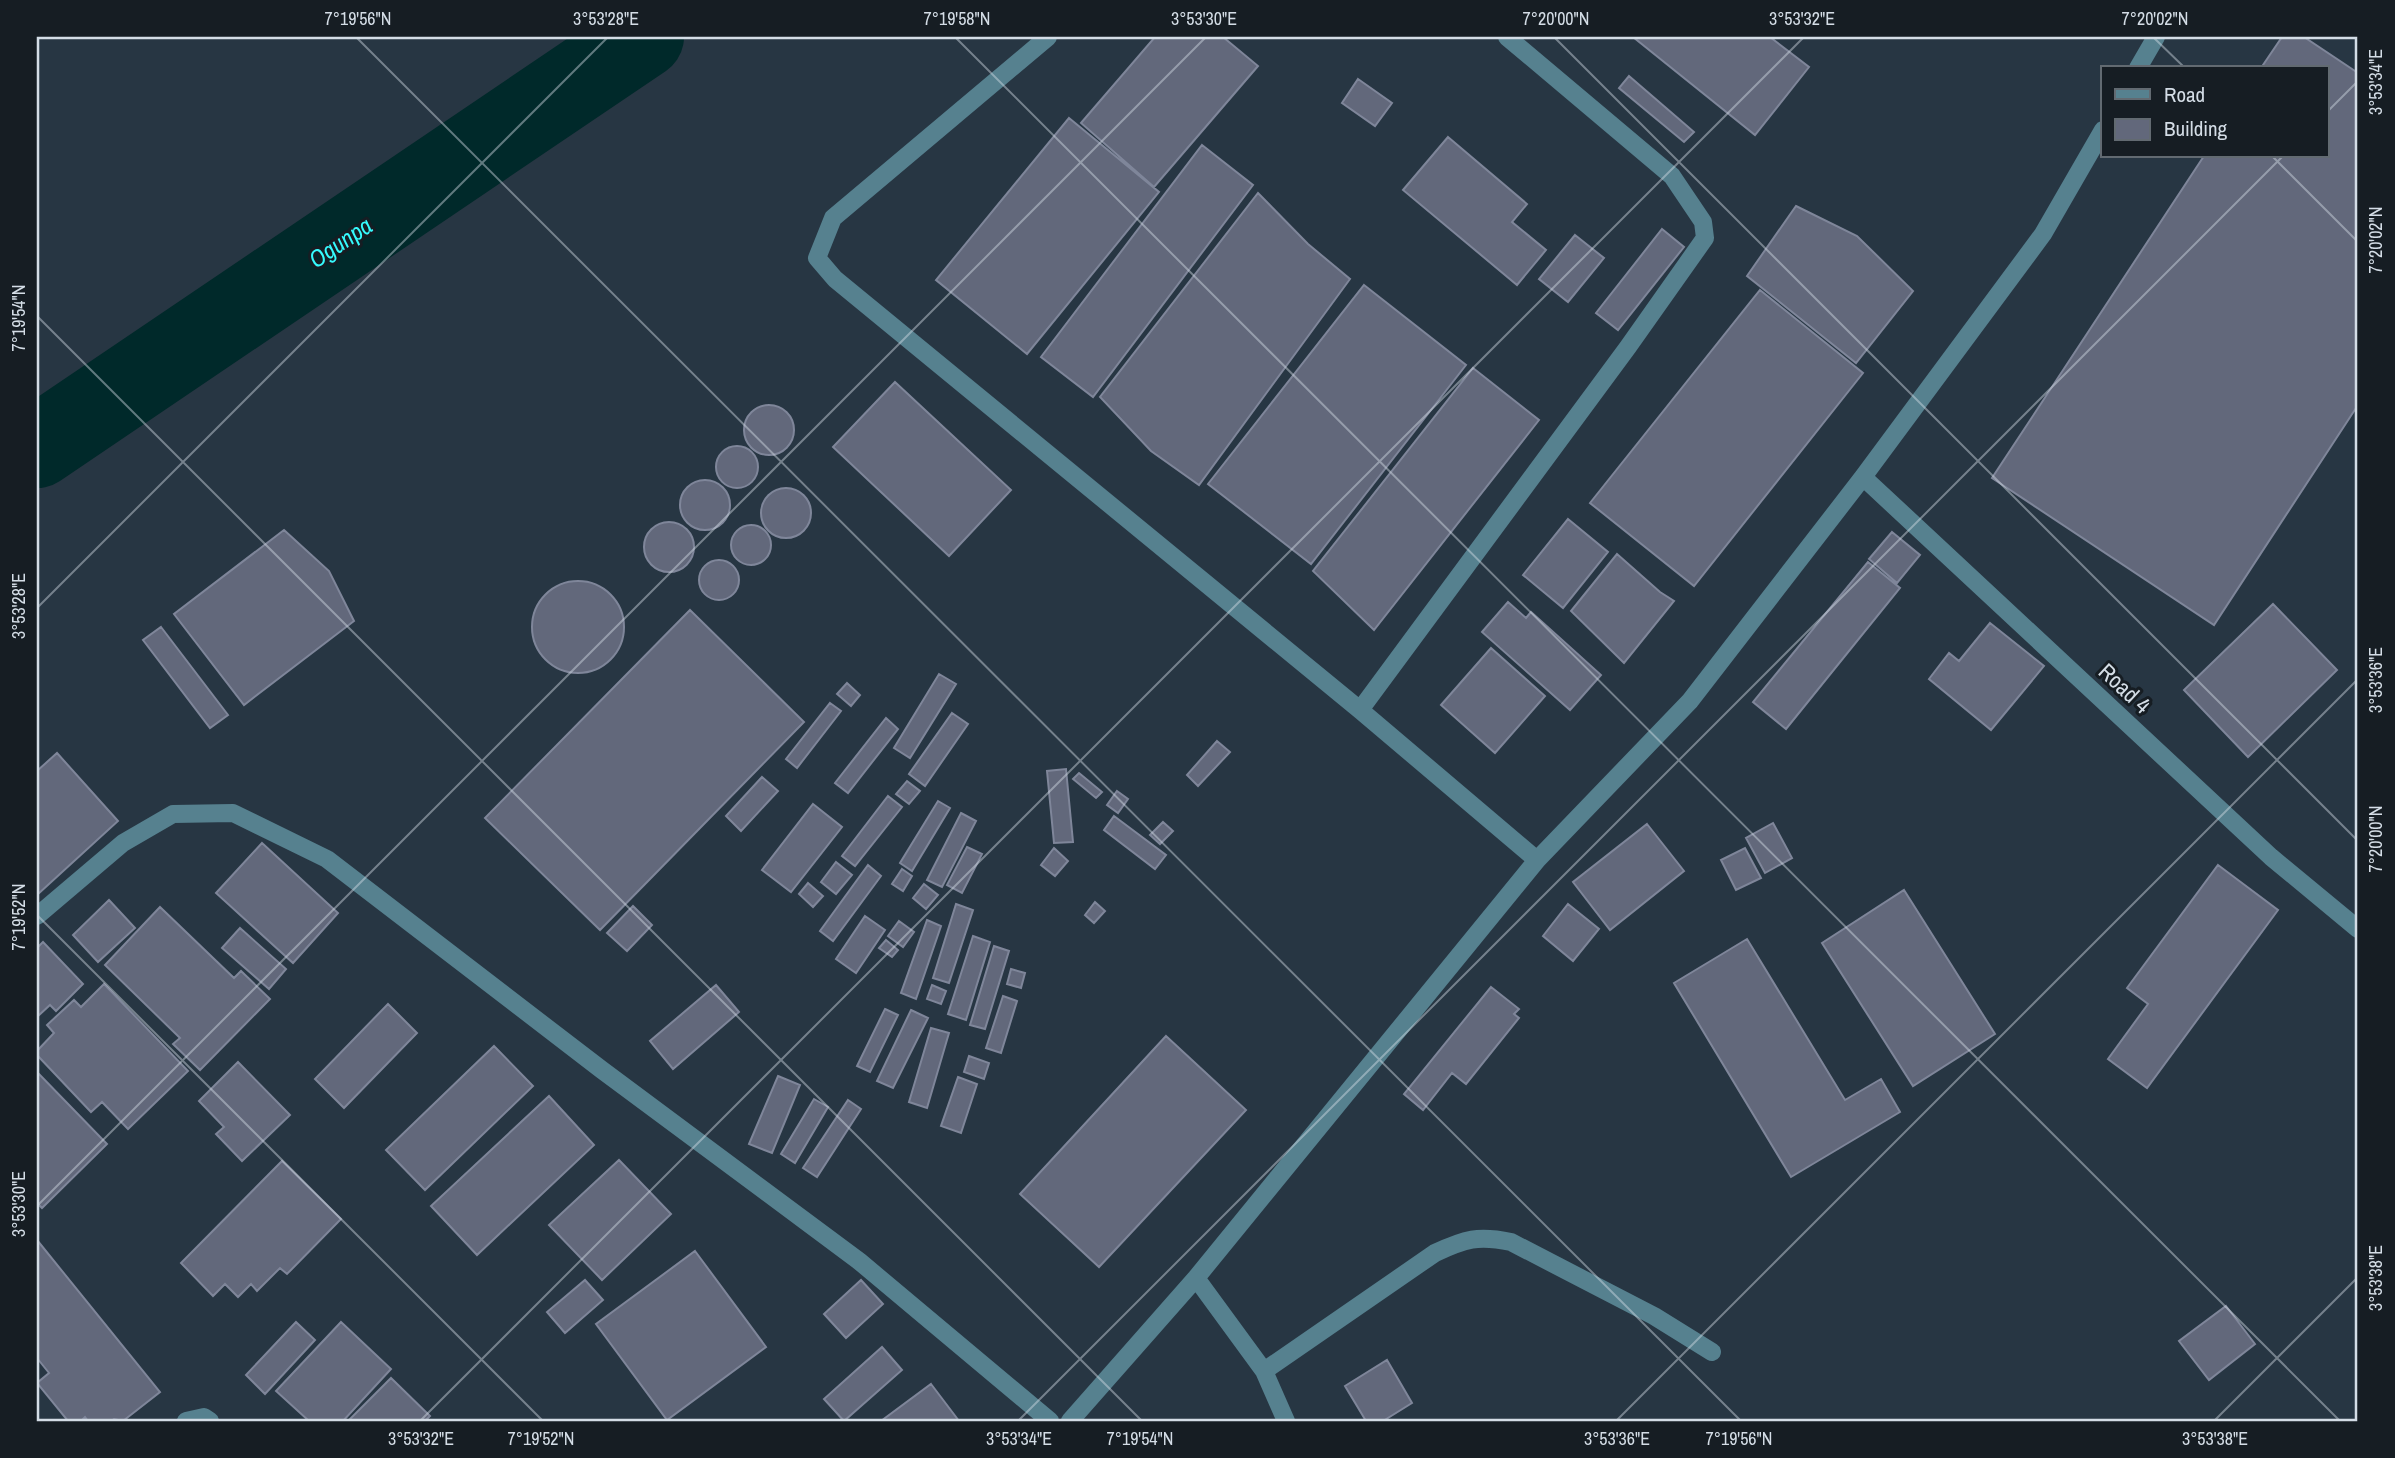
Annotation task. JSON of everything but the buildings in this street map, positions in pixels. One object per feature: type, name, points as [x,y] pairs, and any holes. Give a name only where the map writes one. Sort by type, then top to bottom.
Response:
[{"type":"street","points":[[1048,37],[833,218],[817,258],[835,279],[1360,710],[1537,860]]},
{"type":"street","points":[[1360,710],[1612,369],[1705,238],[1703,222],[1672,176],[1507,37]]},
{"type":"street","points":[[2139,66],[2157,37]]},
{"type":"street","points":[[1070,1421],[1196,1278],[1537,860],[1690,701],[1863,477],[2043,234],[2101,133]]},
{"type":"street","name":"Road 4","points":[[1863,477],[2271,857],[2358,929]]},
{"type":"street","points":[[37,916],[123,843],[173,814],[233,813],[327,859],[602,1070],[859,1261],[1050,1421]]},
{"type":"street","points":[[1264,1371],[1434,1253],[1461,1240],[1486,1237],[1511,1242],[1523,1248],[1654,1315],[1712,1352]]},
{"type":"street","points":[[1196,1278],[1264,1371],[1286,1421]]},
{"type":"street","points":[[186,1421],[204,1417],[210,1421]]},
{"type":"waterway","name":"Ogunpa","points":[[37,447],[643,37]]}]
